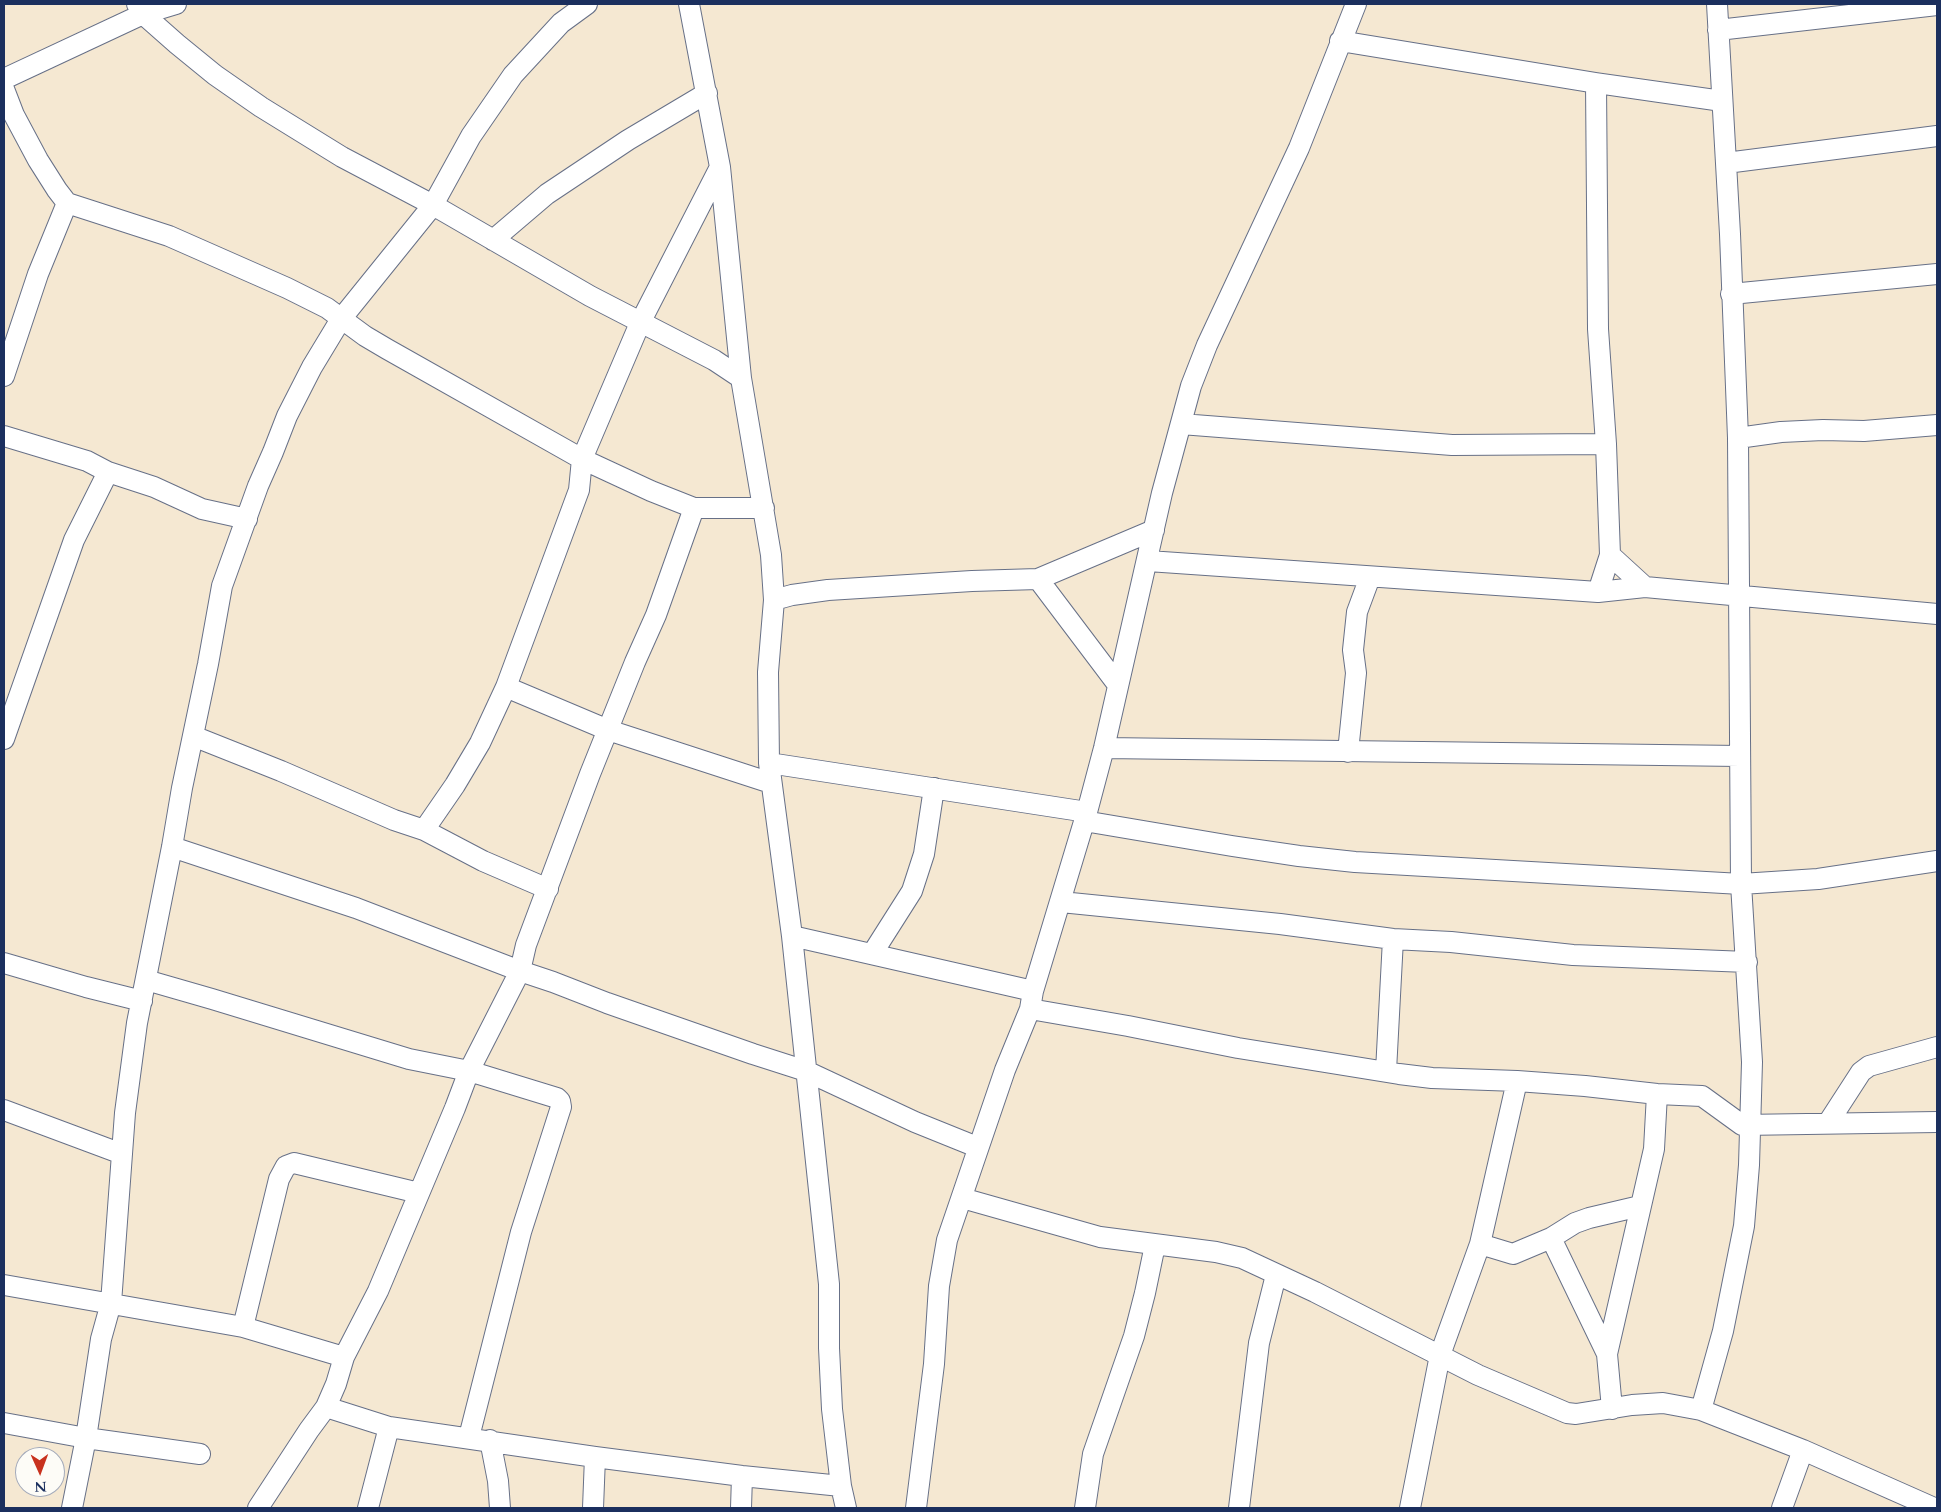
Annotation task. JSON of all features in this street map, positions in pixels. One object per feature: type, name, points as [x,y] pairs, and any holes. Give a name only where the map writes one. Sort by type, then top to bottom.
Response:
[{"type":"street","points":[[4,79],[140,9],[176,4]]},
{"type":"street","points":[[72,1508],[86,1438],[101,1339],[111,1304],[125,1113],[142,1001],[222,586],[258,486],[286,416],[312,367],[341,319],[433,205],[472,136],[513,75],[561,24],[587,4]]},
{"type":"street","points":[[689,4],[720,167],[741,378],[772,555],[774,600],[768,672],[770,773],[792,936],[829,1284],[828,1348],[832,1409],[841,1486],[846,1508]]},
{"type":"street","points":[[916,1508],[934,1364],[940,1286],[947,1240],[977,1148],[1031,1000],[1061,902],[1104,748],[1154,530],[1191,386],[1207,345],[1298,148],[1356,4]]},
{"type":"street","points":[[1701,1410],[1722,1331],[1744,1226],[1749,1165],[1752,1062],[1741,884],[1738,438],[1717,4]]},
{"type":"street","points":[[1718,30],[1899,6],[1937,5]]},
{"type":"street","points":[[140,9],[215,75],[261,107],[342,157],[433,205],[590,296],[714,360],[741,378]]},
{"type":"street","points":[[1340,41],[1596,84],[1722,102]]},
{"type":"street","points":[[1596,84],[1598,329],[1606,444],[1610,555],[1598,592]]},
{"type":"street","points":[[4,89],[14,115],[38,160],[56,190],[67,203],[169,236],[287,288],[327,308],[365,336],[460,391],[582,459],[651,491],[694,508],[764,508]]},
{"type":"street","points":[[493,240],[555,189],[628,140],[707,93]]},
{"type":"street","points":[[1726,163],[1937,136]]},
{"type":"street","points":[[424,830],[455,785],[480,743],[506,687],[578,490],[582,459],[640,323],[720,167]]},
{"type":"street","points":[[4,376],[38,274],[67,203]]},
{"type":"street","points":[[1732,294],[1937,274]]},
{"type":"street","points":[[1181,424],[1452,445],[1606,444]]},
{"type":"street","points":[[1738,438],[1781,432],[1864,431],[1937,425]]},
{"type":"street","points":[[4,436],[87,461],[108,472],[154,487],[202,509],[247,519]]},
{"type":"street","points":[[4,739],[74,540],[108,472]]},
{"type":"street","points":[[258,1508],[326,1407],[336,1384],[344,1357],[378,1290],[469,1071],[520,971],[526,946],[608,730],[656,615],[694,508]]},
{"type":"street","points":[[774,600],[792,595],[828,590],[1038,579],[1154,530]]},
{"type":"street","points":[[1610,555],[1646,587]]},
{"type":"street","points":[[1148,561],[1598,592],[1646,587],[1937,614]]},
{"type":"street","points":[[1348,752],[1356,673],[1354,650],[1358,612],[1370,577]]},
{"type":"street","points":[[1038,579],[1118,685]]},
{"type":"street","points":[[506,687],[608,730],[770,773],[934,788],[1242,848],[1337,860],[1741,884],[1818,880],[1937,862]]},
{"type":"street","points":[[193,736],[281,771],[394,820],[424,830],[484,861],[548,889]]},
{"type":"street","points":[[1104,748],[1740,756]]},
{"type":"street","points":[[872,954],[912,891],[924,854],[934,788]]},
{"type":"street","points":[[172,847],[356,908],[607,1003],[806,1071],[915,1122],[977,1148]]},
{"type":"street","points":[[1061,902],[1280,924],[1393,939],[1451,942],[1573,955],[1747,962]]},
{"type":"street","points":[[792,936],[872,954],[1128,1026],[1238,1048],[1432,1078],[1517,1081],[1657,1094],[1702,1096],[1742,1125],[1937,1122]]},
{"type":"street","points":[[1386,1071],[1393,939]]},
{"type":"street","points":[[4,963],[142,1001]]},
{"type":"street","points":[[146,980],[212,998],[409,1059],[469,1071],[557,1098],[561,1107],[521,1232],[468,1437]]},
{"type":"street","points":[[1828,1124],[1861,1072],[1869,1066],[1937,1047]]},
{"type":"street","points":[[1410,1508],[1440,1355],[1480,1244],[1517,1081]]},
{"type":"street","points":[[1612,1409],[1607,1354],[1654,1149],[1657,1094]]},
{"type":"street","points":[[4,1110],[122,1154]]},
{"type":"street","points":[[243,1327],[279,1179],[286,1166],[294,1163],[419,1193]]},
{"type":"street","points":[[962,1198],[1100,1237],[1216,1252],[1242,1258],[1315,1292],[1478,1375],[1568,1413],[1576,1414],[1663,1403],[1701,1410],[1934,1505]]},
{"type":"street","points":[[1480,1244],[1513,1254],[1551,1238],[1575,1223],[1640,1206]]},
{"type":"street","points":[[1551,1238],[1607,1354]]},
{"type":"street","points":[[1085,1508],[1093,1454],[1134,1336],[1145,1293],[1154,1245]]},
{"type":"street","points":[[1239,1508],[1259,1343],[1276,1275]]},
{"type":"street","points":[[4,1284],[243,1327],[344,1357]]},
{"type":"street","points":[[326,1407],[389,1427],[490,1440],[595,1457],[742,1476],[841,1486]]},
{"type":"street","points":[[4,1422],[86,1438],[200,1454]]},
{"type":"street","points":[[368,1508],[389,1427]]},
{"type":"street","points":[[490,1440],[498,1481],[500,1508]]},
{"type":"street","points":[[1782,1508],[1803,1450]]},
{"type":"street","points":[[593,1508],[595,1457]]},
{"type":"street","points":[[741,1508],[742,1476]]}]
